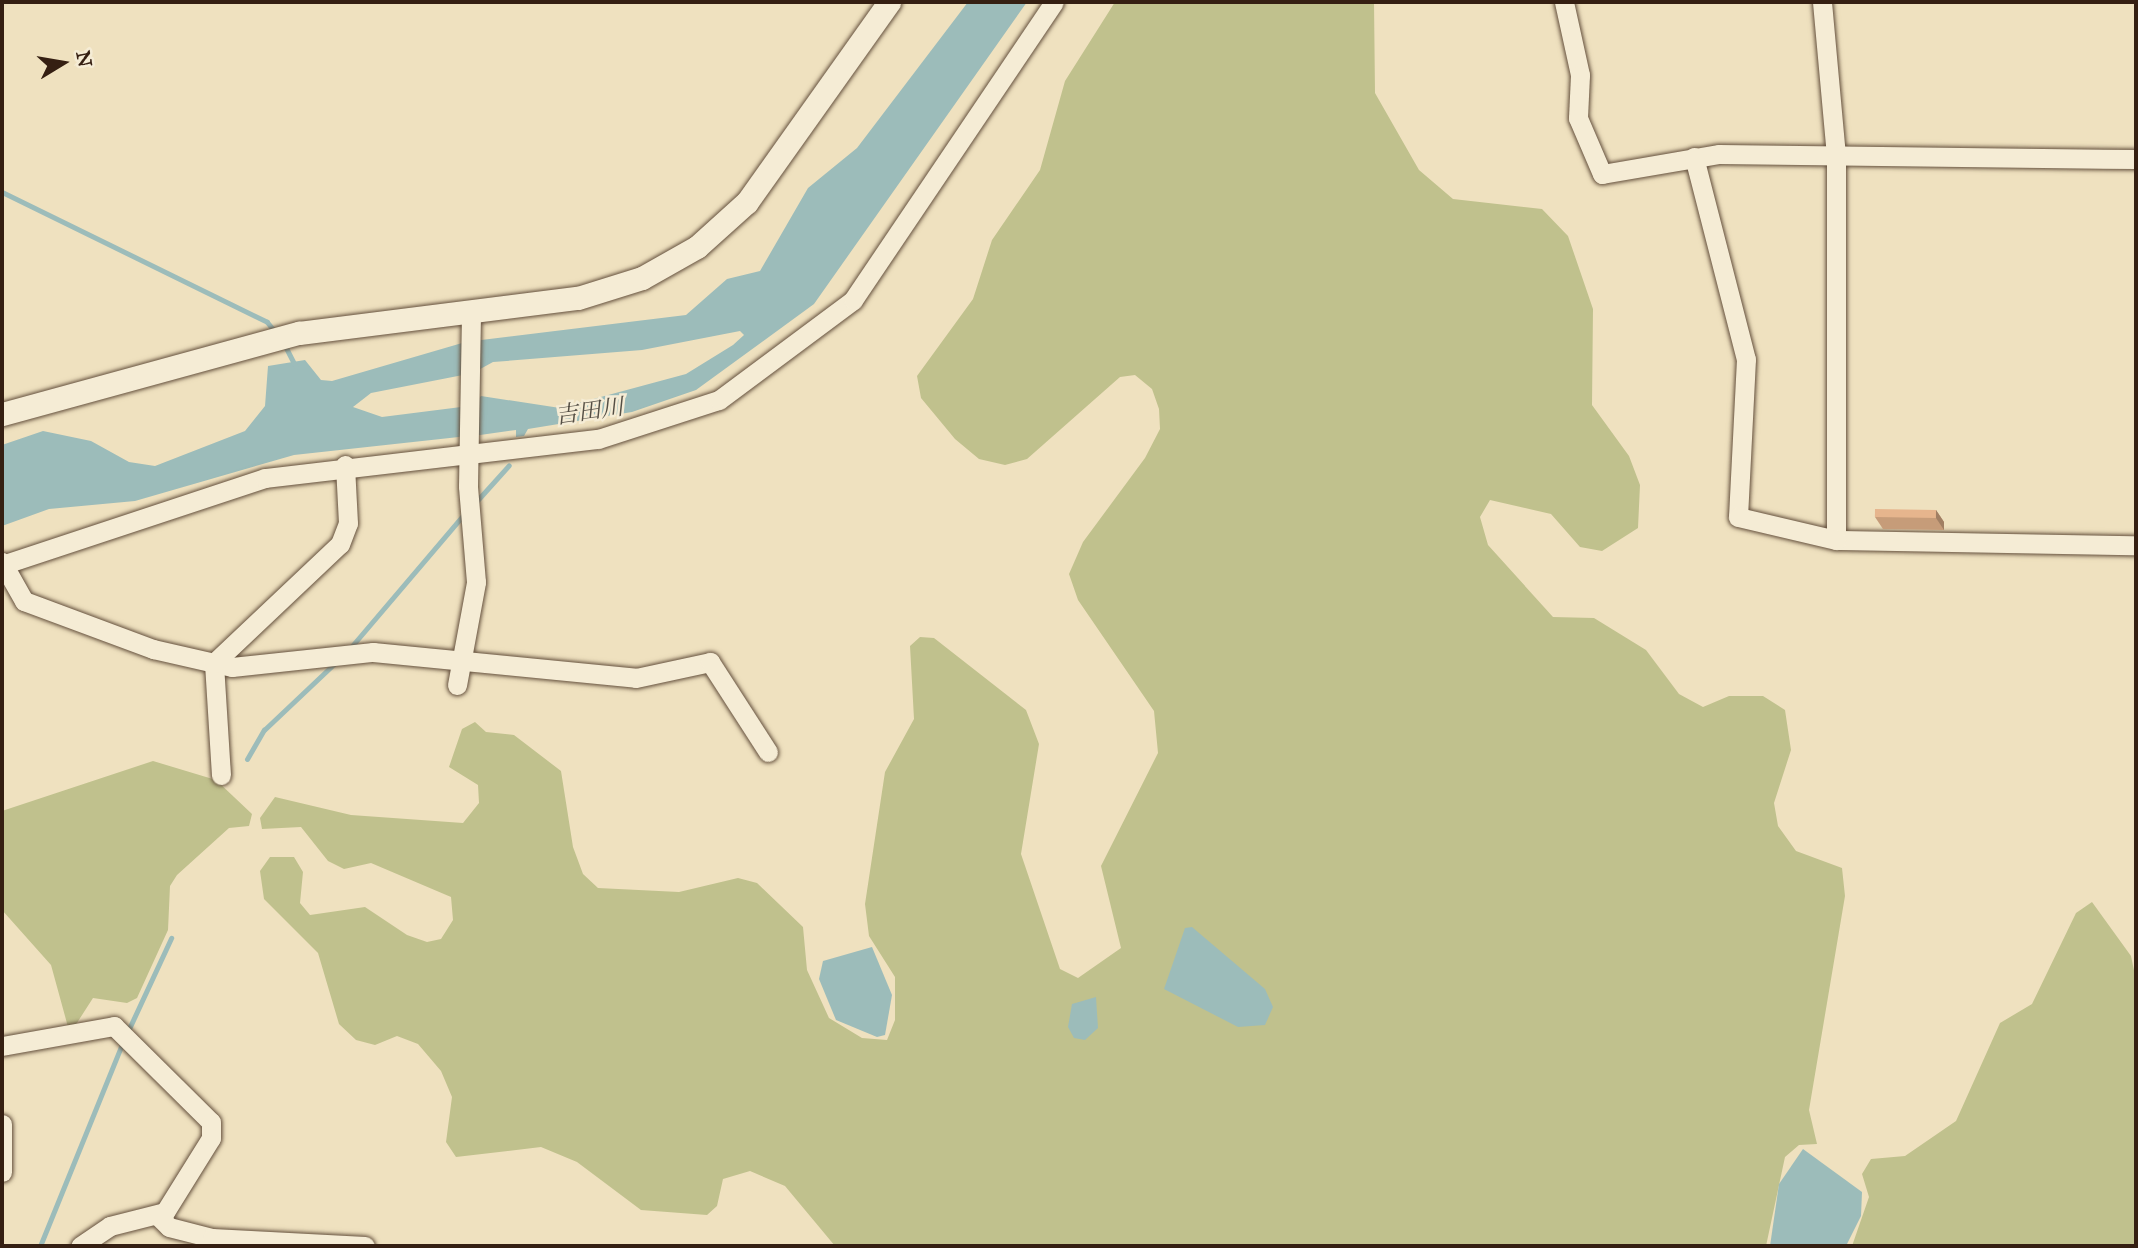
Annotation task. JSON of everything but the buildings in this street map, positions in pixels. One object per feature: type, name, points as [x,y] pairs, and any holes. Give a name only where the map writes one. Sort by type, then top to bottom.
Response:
[{"type":"street","points":[[2,414],[299,333],[471,319],[610,290],[697,247],[769,174],[889,2]]},
{"type":"street","points":[[768,752],[710,663],[636,678],[460,660],[341,655],[244,667],[215,663],[153,649],[24,601],[2,564],[222,489],[345,465],[470,449],[598,439],[694,412],[839,315],[1054,2]]},
{"type":"street","points":[[1564,2],[1580,75],[1578,118],[1598,172],[1694,156],[2136,159]]},
{"type":"street","points":[[1822,2],[1836,156],[1836,541]]},
{"type":"street","points":[[1694,156],[1746,359],[1738,517],[1836,541],[2136,545]]},
{"type":"street","points":[[457,685],[476,582],[471,508],[471,319]]},
{"type":"street","points":[[221,775],[215,663],[340,544],[348,523],[345,465]]},
{"type":"street","points":[[2,1046],[104,1024],[174,1080],[213,1127],[159,1217],[110,1226],[80,1246]]},
{"type":"street","points":[[2,1125],[2,1172]]},
{"type":"street","points":[[159,1217],[169,1227],[212,1238],[365,1246]]},
{"type":"green space","points":[[1115,2],[1374,2],[1375,93],[1419,170],[1453,199],[1542,209],[1568,236],[1593,309],[1592,405],[1629,456],[1640,485],[1638,528],[1602,551],[1580,547],[1551,514],[1490,500],[1480,517],[1488,545],[1553,617],[1594,618],[1646,650],[1679,694],[1703,707],[1729,696],[1763,696],[1785,710],[1791,750],[1774,803],[1778,826],[1796,851],[1842,868],[1845,896],[1809,1110],[1817,1144],[1799,1145],[1785,1157],[1766,1246],[835,1246],[785,1186],[750,1171],[723,1179],[717,1206],[707,1215],[641,1210],[577,1162],[541,1147],[456,1157],[446,1142],[452,1097],[441,1071],[418,1044],[397,1036],[375,1045],[356,1040],[339,1024],[318,953],[264,899],[260,871],[270,857],[294,857],[303,872],[300,903],[310,915],[365,907],[407,935],[427,942],[441,939],[453,920],[451,897],[371,863],[344,869],[328,861],[301,827],[262,829],[260,818],[275,797],[351,815],[463,823],[479,803],[478,785],[449,767],[462,729],[475,722],[486,732],[514,735],[561,771],[573,847],[583,874],[598,888],[679,892],[738,878],[757,883],[803,927],[807,970],[829,1018],[862,1038],[887,1040],[895,1020],[895,977],[869,936],[865,904],[885,772],[914,719],[910,646],[920,637],[934,638],[1026,710],[1039,744],[1021,854],[1060,969],[1078,978],[1121,948],[1101,866],[1158,753],[1154,711],[1078,600],[1069,574],[1083,542],[1145,458],[1160,429],[1159,409],[1152,389],[1135,375],[1120,377],[1027,459],[1005,465],[979,459],[955,439],[921,398],[917,376],[973,299],[992,240],[1040,170],[1065,81]]},
{"type":"green space","points":[[153,761],[216,780],[252,814],[249,826],[229,828],[177,875],[170,886],[168,930],[137,998],[127,1003],[93,998],[75,1026],[68,1027],[51,965],[2,910],[2,811]]},
{"type":"green space","points":[[2092,902],[2131,956],[2136,980],[2136,1246],[1852,1246],[1869,1197],[1862,1174],[1871,1159],[1905,1156],[1956,1121],[2000,1023],[2032,1004],[2076,913]]},
{"type":"water","name":"吉田川","points":[[968,2],[1027,2],[814,304],[696,390],[632,412],[528,429],[524,436],[516,437],[516,430],[473,436],[474,403],[481,396],[560,408],[686,374],[733,345],[744,335],[740,331],[642,350],[493,362],[473,373],[473,341],[686,315],[727,279],[760,271],[808,188],[857,148]]},
{"type":"water","points":[[469,341],[468,374],[371,393],[353,407],[382,417],[469,406],[468,436],[294,455],[135,501],[49,509],[2,526],[2,445],[43,431],[91,441],[129,462],[155,466],[245,431],[265,406],[268,366],[305,360],[321,380],[332,381]]},
{"type":"water","points":[[1192,927],[1265,989],[1273,1007],[1265,1025],[1238,1027],[1164,989],[1185,928]]},
{"type":"water","points":[[872,947],[892,995],[885,1035],[877,1037],[836,1020],[819,979],[823,961]]},
{"type":"water","points":[[1096,997],[1098,1028],[1085,1040],[1074,1038],[1068,1027],[1072,1004]]},
{"type":"water","points":[[1803,1149],[1862,1192],[1861,1216],[1846,1246],[1770,1246],[1779,1184]]},
{"type":"waterway","points":[[2,192],[267,322],[275,332]]},
{"type":"waterway","points":[[283,342],[296,367]]},
{"type":"waterway","points":[[474,504],[509,465]]},
{"type":"waterway","points":[[351,647],[465,513]]},
{"type":"waterway","points":[[247,759],[264,730],[336,662]]},
{"type":"waterway","points":[[127,1033],[171,938]]},
{"type":"waterway","points":[[40,1246],[123,1042]]}]
